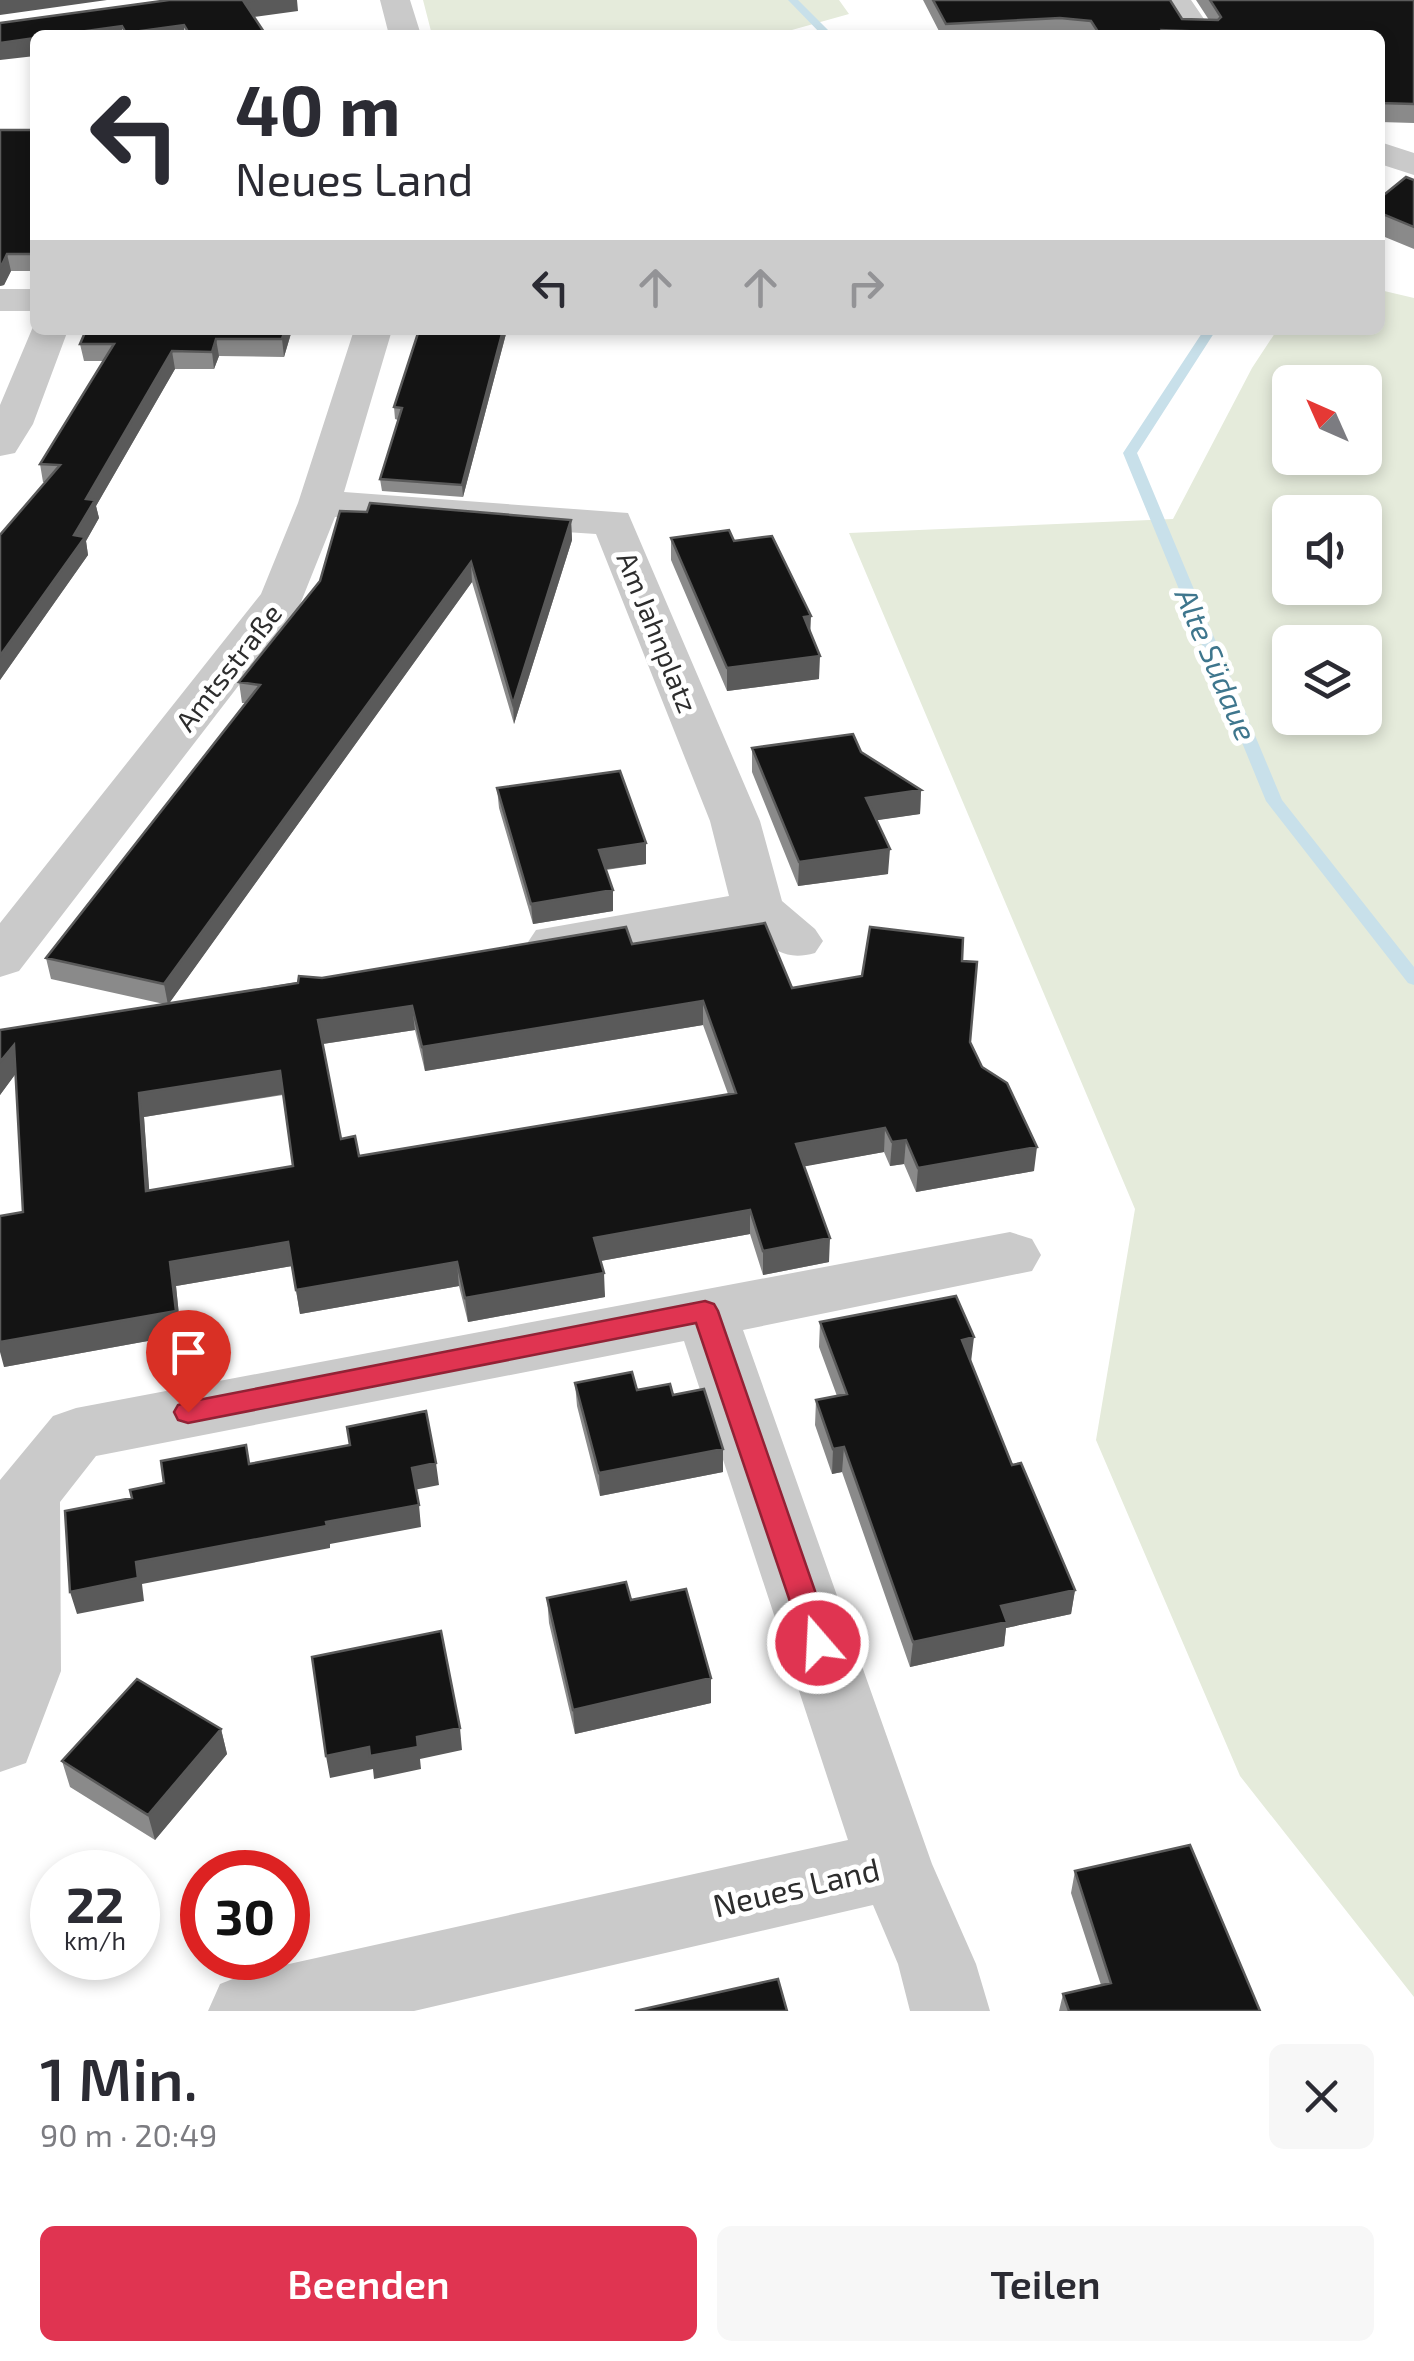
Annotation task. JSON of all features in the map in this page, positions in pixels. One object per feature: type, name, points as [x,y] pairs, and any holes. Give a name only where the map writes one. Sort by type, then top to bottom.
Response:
[{"type":"street","points":[[395,0],[404,30]]},
{"type":"street","points":[[1176,0],[1196,30]]},
{"type":"street","points":[[1385,154],[1414,165]]},
{"type":"street","points":[[0,300],[30,300]]},
{"type":"street","points":[[0,444],[13,424],[46,335]]},
{"type":"street","name":"Amtsstraße","points":[[0,959],[283,597],[319,503],[371,335]]},
{"type":"street","name":"Am Jahnplatz","points":[[319,503],[614,522],[777,924],[514,948]]},
{"type":"street","points":[[0,1740],[25,1671],[26,1494],[76,1434],[1010,1255]]},
{"type":"street","name":"Neues Land","points":[[248,2011],[894,1865],[705,1311]]},
{"type":"street","points":[[894,1865],[937,1964],[950,2011]]},
{"type":"green space","points":[[423,0],[839,0],[849,14],[792,30],[431,30]]},
{"type":"green space","points":[[1385,291],[1414,298],[1414,1997],[1240,1776],[1096,1440],[1135,1209],[849,533],[1173,519],[1252,368],[1274,335],[1385,335]]},
{"type":"building","points":[[169,0],[255,0],[244,2],[263,30],[187,30],[184,25],[148,30],[124,30],[122,26],[30,30],[30,39],[0,43],[0,23]]},
{"type":"building","points":[[933,0],[1170,0],[1182,19],[1218,20],[1221,17],[1210,0],[1414,0],[1414,104],[1385,103],[1385,30],[1097,30],[1091,21],[1060,18],[946,24]]},
{"type":"building","points":[[0,130],[30,130],[30,254],[7,254],[0,269]]},
{"type":"building","points":[[1406,177],[1414,180],[1414,227],[1385,215],[1385,194]]},
{"type":"building","points":[[84,335],[283,335],[282,339],[216,339],[212,352],[172,351],[86,499],[95,500],[74,535],[85,537],[0,656],[0,535],[60,465],[40,464],[114,344],[80,344]]},
{"type":"building","points":[[417,335],[502,335],[462,485],[380,479],[402,408],[394,407]]},
{"type":"building","points":[[370,503],[571,520],[513,704],[471,562],[164,984],[46,958],[260,685],[239,682],[320,581],[340,511],[367,512]]},
{"type":"building","points":[[729,530],[734,541],[772,536],[811,616],[804,617],[820,656],[727,668],[671,538]]},
{"type":"building","points":[[853,734],[861,752],[921,790],[866,798],[890,849],[799,862],[752,748]]},
{"type":"building","points":[[620,771],[646,843],[599,850],[613,890],[531,904],[497,788]]},
{"type":"building","points":[[765,923],[792,988],[862,976],[870,927],[963,938],[962,961],[977,962],[970,1042],[982,1067],[1007,1083],[1037,1147],[918,1168],[906,1140],[892,1142],[885,1128],[796,1144],[830,1238],[763,1251],[750,1210],[594,1238],[604,1273],[465,1298],[457,1262],[296,1290],[288,1242],[170,1262],[176,1311],[0,1342],[0,1216],[23,1212],[14,1045],[0,1062],[0,1030],[298,983],[299,976],[322,978],[626,927],[632,944]],"holes":[[[703,1001],[736,1093],[359,1156],[355,1136],[341,1139],[318,1020],[412,1006],[422,1047]],[[280,1071],[293,1166],[146,1191],[139,1093]]]},
{"type":"building","points":[[956,1296],[974,1337],[962,1340],[1012,1465],[1021,1463],[1075,1590],[1001,1606],[1007,1622],[913,1642],[844,1447],[833,1449],[816,1400],[847,1394],[820,1322]]},
{"type":"building","points":[[632,1372],[637,1390],[670,1384],[673,1395],[704,1389],[723,1449],[599,1473],[575,1383]]},
{"type":"building","points":[[426,1411],[436,1463],[412,1468],[419,1505],[136,1562],[138,1578],[70,1592],[65,1511],[132,1498],[130,1490],[164,1483],[161,1461],[246,1445],[249,1464],[350,1445],[347,1427]]},
{"type":"building","points":[[626,1582],[631,1600],[686,1589],[711,1678],[573,1710],[547,1598]]},
{"type":"building","points":[[441,1631],[460,1728],[417,1737],[418,1747],[370,1756],[369,1747],[326,1756],[312,1657]]},
{"type":"building","points":[[137,1679],[221,1729],[148,1815],[62,1761]]},
{"type":"building","points":[[1190,1845],[1260,2011],[1069,2011],[1063,1994],[1111,1983],[1075,1871]]},
{"type":"building","points":[[778,1979],[787,2011],[635,2011]]},
{"type":"waterway","name":"Alte Südaue","points":[[793,0],[823,30]]},
{"type":"waterway","name":"Alte Südaue","points":[[1207,335],[1130,453],[1274,801],[1414,979]]},
{"type":"route","points":[[188,1412],[705,1311],[818,1643]]}]
